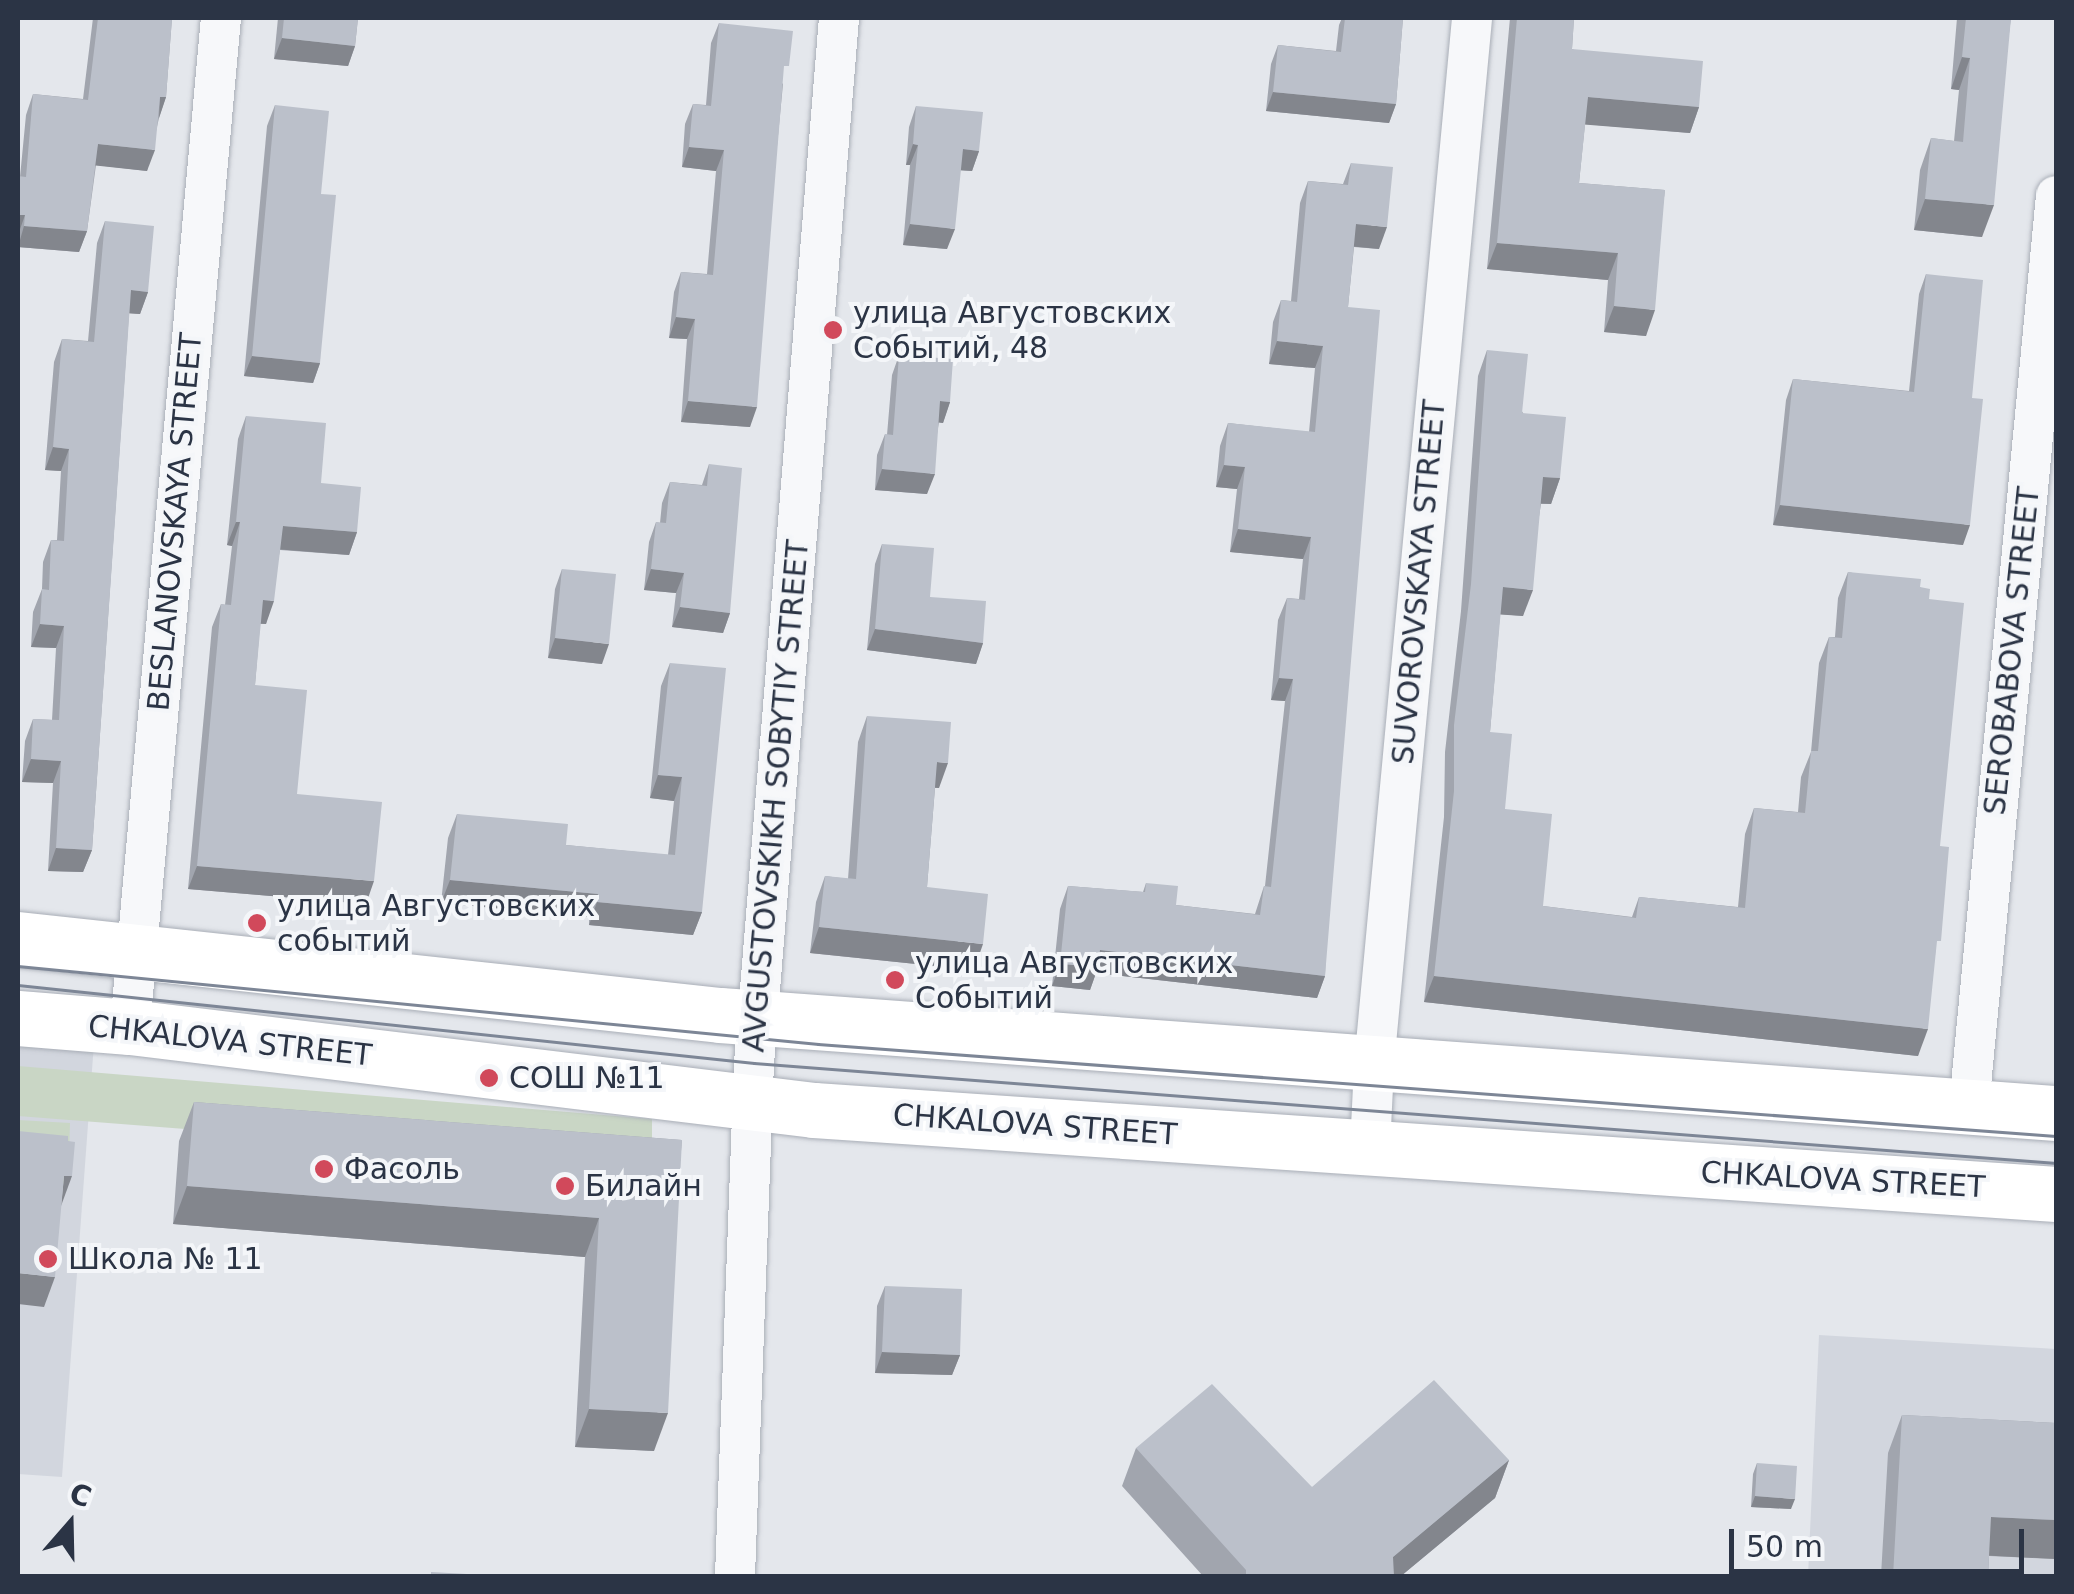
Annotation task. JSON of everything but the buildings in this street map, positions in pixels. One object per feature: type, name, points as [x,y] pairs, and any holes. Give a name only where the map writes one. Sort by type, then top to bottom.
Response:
[{"type":"main road","points":[[18,939],[137,948],[759,1018],[2056,1113]]},
{"type":"main road","name":"CHKALOVA STREET","points":[[18,1018],[130,1027],[752,1104],[2056,1194]]},
{"type":"street","name":"BESLANOVSKAYA STREET","points":[[130,1027],[221,18]]},
{"type":"street","name":"AVGUSTOVSKIKH SOBYTIY STREET","points":[[736,1576],[752,1104],[839,18]]},
{"type":"street","name":"SUVOROVSKAYA STREET","points":[[1370,1148],[1374,1065],[1472,18]]},
{"type":"street","name":"SEROBABOVA STREET","points":[[1969,1106],[2056,196]]},
{"type":"shaded area","name":"Школа № 11","points":[[18,1037],[94,1043],[62,1477],[18,1474]]},
{"type":"shaded area","points":[[1819,1335],[2056,1349],[2056,1576],[1808,1576]]},
{"type":"green space","points":[[18,1066],[652,1119],[652,1165],[18,1116]]},
{"type":"green space","points":[[18,1120],[70,1123],[68,1184],[18,1182]]},
{"type":"tram line","points":[[18,966],[818,1044],[2056,1136]]},
{"type":"tram line","points":[[18,985],[754,1063],[2056,1163]]},
{"type":"place","name":"улица Августовских Событий, 48","points":[[833,330]]},
{"type":"place","name":"улица Августовских событий","points":[[257,923]]},
{"type":"place","name":"улица Августовских Событий","points":[[895,980]]},
{"type":"place","name":"СОШ №11","points":[[489,1078]]},
{"type":"place","name":"Фасоль","points":[[324,1169]]},
{"type":"place","name":"Билайн","points":[[565,1186]]},
{"type":"place","name":"Школа № 11","points":[[48,1259]]}]
